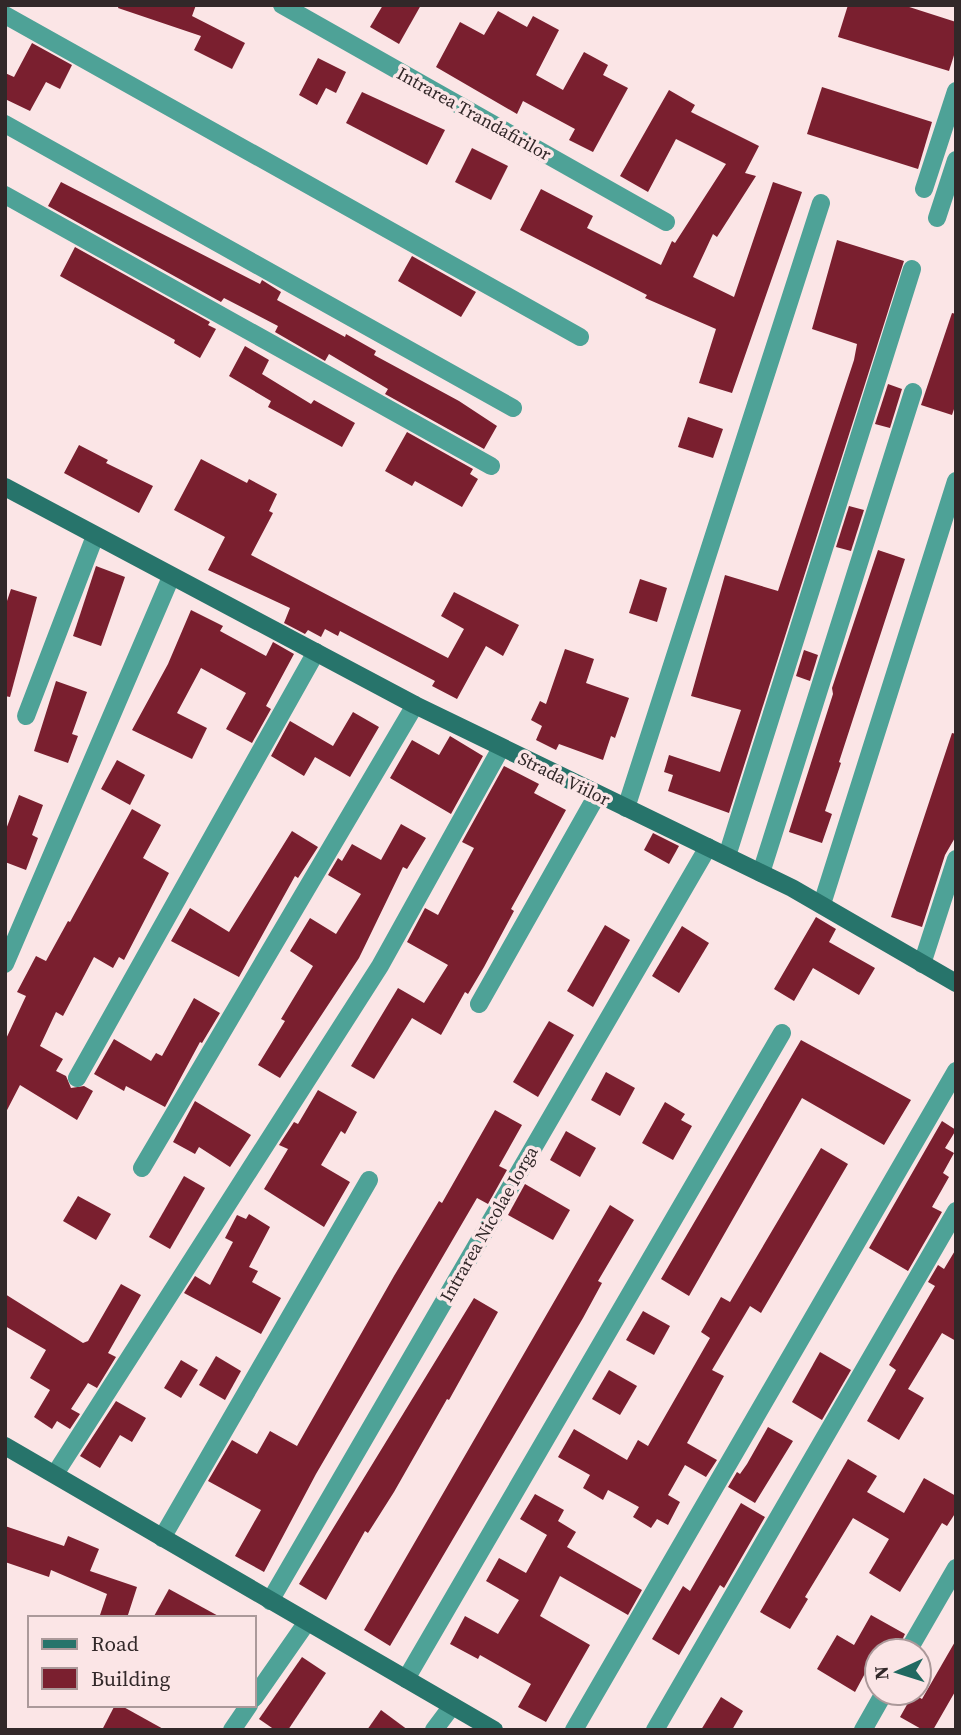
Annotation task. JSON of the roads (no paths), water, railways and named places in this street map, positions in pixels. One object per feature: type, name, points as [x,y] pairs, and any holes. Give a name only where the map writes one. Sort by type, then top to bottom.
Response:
[{"type":"street","name":"Intrarea Trandafirilor","points":[[282,5],[666,222]]},
{"type":"street","points":[[5,15],[580,337]]},
{"type":"street","points":[[924,189],[956,91]]},
{"type":"street","points":[[5,124],[513,408]]},
{"type":"street","points":[[937,218],[956,160]]},
{"type":"street","points":[[5,195],[491,466]]},
{"type":"street","points":[[626,808],[821,203]]},
{"type":"street","points":[[727,856],[912,269]]},
{"type":"street","points":[[761,873],[913,392]]},
{"type":"street","points":[[822,904],[956,481]]},
{"type":"street","name":"Strada Viilor","points":[[5,486],[415,705],[822,904],[956,984]]},
{"type":"street","points":[[26,716],[95,536]]},
{"type":"street","points":[[5,964],[171,576]]},
{"type":"street","points":[[77,1078],[316,652]]},
{"type":"street","points":[[142,1168],[415,705]]},
{"type":"street","points":[[55,1474],[380,966],[501,748]]},
{"type":"street","points":[[479,1004],[597,795]]},
{"type":"street","name":"Intrarea Nicolae Iorga","points":[[270,1601],[708,848]]},
{"type":"street","points":[[922,964],[956,859]]},
{"type":"street","points":[[406,1679],[782,1033]]},
{"type":"street","points":[[574,1730],[956,1071]]},
{"type":"street","points":[[162,1538],[369,1180]]},
{"type":"street","points":[[655,1730],[956,1211]]},
{"type":"street","points":[[5,1446],[495,1730]]},
{"type":"street","points":[[916,1637],[956,1568]]},
{"type":"street","points":[[256,1695],[307,1622]]},
{"type":"street","points":[[434,1730],[452,1706]]},
{"type":"street","points":[[232,1730],[248,1707]]},
{"type":"street","points":[[863,1730],[876,1707]]}]
